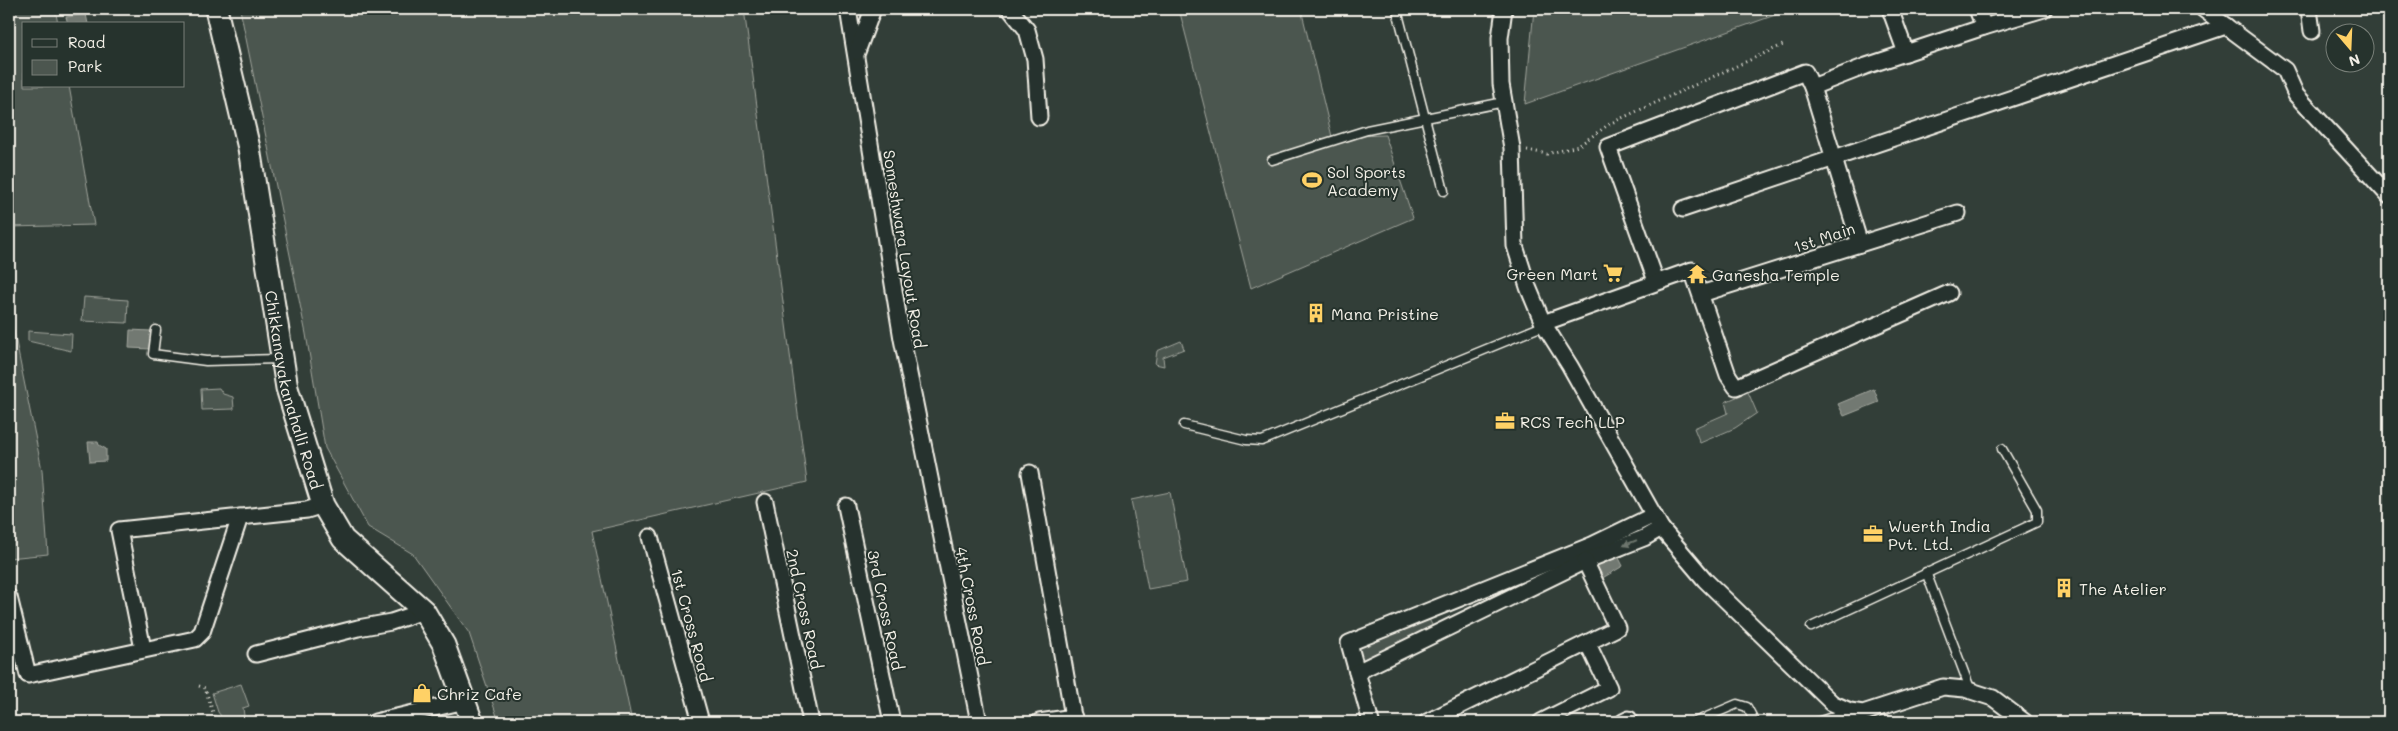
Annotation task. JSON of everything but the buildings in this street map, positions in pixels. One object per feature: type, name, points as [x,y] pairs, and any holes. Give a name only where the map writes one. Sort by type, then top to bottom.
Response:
[{"type":"main road","name":"Chikkanayakanahalli Road","points":[[216,9],[249,148],[282,358],[301,439],[323,505],[343,539],[424,611],[444,645],[472,722]]},
{"type":"street","points":[[848,9],[856,54]]},
{"type":"street","name":"Someshwara Layout Road","points":[[873,9],[856,54],[902,339],[933,496]]},
{"type":"street","points":[[1010,9],[1027,30],[1035,59],[1039,118]]},
{"type":"street","points":[[1504,9],[1500,47],[1500,84],[1512,148],[1515,246],[1528,287],[1544,324],[1570,366],[1657,521],[1712,587],[1832,703],[1850,711],[1863,713],[1943,687],[1971,691],[1993,698],[2025,722]]},
{"type":"street","points":[[1890,9],[1906,53]]},
{"type":"street","points":[[1977,9],[1984,27]]},
{"type":"street","points":[[1812,87],[1906,53],[2044,9]]},
{"type":"street","points":[[2203,9],[2285,70],[2296,95],[2389,196]]},
{"type":"street","points":[[2309,9],[2312,31]]},
{"type":"street","points":[[1683,208],[1834,159],[2226,26]]},
{"type":"street","points":[[1656,281],[1608,147],[1805,72],[1812,87],[1860,244]]},
{"type":"street","name":"1st Main","points":[[1701,294],[1958,213]]},
{"type":"street","points":[[1544,324],[1656,281],[1692,270],[1728,375],[1736,387],[1949,293]]},
{"type":"street","points":[[1030,473],[1074,720],[1039,722]]},
{"type":"street","name":"4th Cross Road","points":[[933,496],[979,722]]},
{"type":"street","name":"2nd Cross Road","points":[[765,502],[811,722]]},
{"type":"street","points":[[143,649],[119,530],[306,510],[323,505]]},
{"type":"street","name":"3rd Cross Road","points":[[846,506],[892,722]]},
{"type":"street","points":[[9,597],[28,676],[200,636],[240,517]]},
{"type":"street","points":[[1371,722],[1349,643],[1592,554],[1644,538],[1657,521]]},
{"type":"street","name":"1st Cross Road","points":[[650,538],[701,722]]},
{"type":"street","points":[[1426,722],[1588,644],[1617,628],[1592,554]]},
{"type":"street","points":[[1357,672],[1592,554]]},
{"type":"street","points":[[256,654],[358,628],[391,622],[424,611]]},
{"type":"street","points":[[1541,722],[1609,688],[1588,644]]},
{"type":"street","points":[[375,722],[465,701]]},
{"type":"street","points":[[1623,722],[1629,719],[1630,722]]},
{"type":"lane","points":[[1398,10],[1444,191]]},
{"type":"lane","points":[[1272,160],[1367,130],[1425,116],[1504,102]]},
{"type":"lane","points":[[1184,425],[1246,440],[1262,441],[1544,324]]},
{"type":"lane","points":[[156,330],[153,354],[206,361],[282,358]]},
{"type":"lane","points":[[1811,627],[2037,522],[2037,510],[2002,449]]},
{"type":"lane","points":[[1926,572],[1971,691]]},
{"type":"lane","points":[[1694,722],[1737,704],[1747,707],[1755,722]]},
{"type":"lane","points":[[1817,722],[1850,711]]},
{"type":"path","points":[[1512,148],[1547,154],[1578,146],[1611,123],[1784,44]]},
{"type":"path","points":[[199,686],[205,688],[216,721],[200,722]]},
{"type":"green space","points":[[9,9],[55,9],[58,22],[22,22],[22,88],[69,88],[94,225],[9,227]]},
{"type":"green space","points":[[240,9],[744,9],[807,482],[592,531],[632,722],[499,722],[469,633],[413,554],[368,527],[325,448],[306,334]]},
{"type":"green space","name":"Sol Sports Academy","points":[[1179,9],[1301,9],[1334,145],[1354,136],[1385,135],[1413,218],[1251,288]]},
{"type":"green space","points":[[1534,9],[1792,9],[1525,104]]},
{"type":"green space","points":[[84,297],[128,300],[127,323],[82,321]]},
{"type":"green space","points":[[9,307],[42,470],[48,554],[9,558]]},
{"type":"green space","points":[[28,331],[72,334],[71,351],[28,341]]},
{"type":"green space","points":[[1181,341],[1184,349],[1163,357],[1164,366],[1155,364],[1157,351]]},
{"type":"green space","points":[[219,388],[223,394],[233,397],[234,409],[202,410],[201,389]]},
{"type":"green space","points":[[1748,392],[1757,413],[1735,428],[1700,443],[1694,428],[1728,413],[1725,402]]},
{"type":"green space","points":[[1170,492],[1187,582],[1148,589],[1131,500]]},
{"type":"green space","points":[[1428,617],[1435,631],[1364,665],[1358,646]]},
{"type":"green space","points":[[241,684],[249,706],[243,708],[244,716],[223,719],[218,712],[212,693]]},
{"type":"shaded area","points":[[86,14],[88,22],[67,22],[66,17]]},
{"type":"shaded area","points":[[130,330],[151,331],[150,349],[129,348]]},
{"type":"shaded area","points":[[1874,389],[1879,402],[1844,416],[1838,404]]},
{"type":"shaded area","points":[[88,442],[98,442],[99,445],[106,449],[106,461],[90,462]]},
{"type":"shaded area","points":[[1628,551],[1629,553],[1619,558],[1623,566],[1599,580],[1593,566]]},
{"type":"place","name":"Sol Sports Academy","points":[[1312,180]]},
{"type":"place","name":"Green Mart","points":[[1613,273]]},
{"type":"place","name":"Ganesha Temple","points":[[1697,274]]},
{"type":"place","name":"Mana Pristine","points":[[1316,313]]},
{"type":"place","name":"RCS Tech LLP","points":[[1505,421]]},
{"type":"place","name":"Wuerth India Pvt. Ltd.","points":[[1873,534]]},
{"type":"place","name":"The Atelier","points":[[2064,588]]},
{"type":"place","name":"Chriz Cafe","points":[[422,693]]}]
